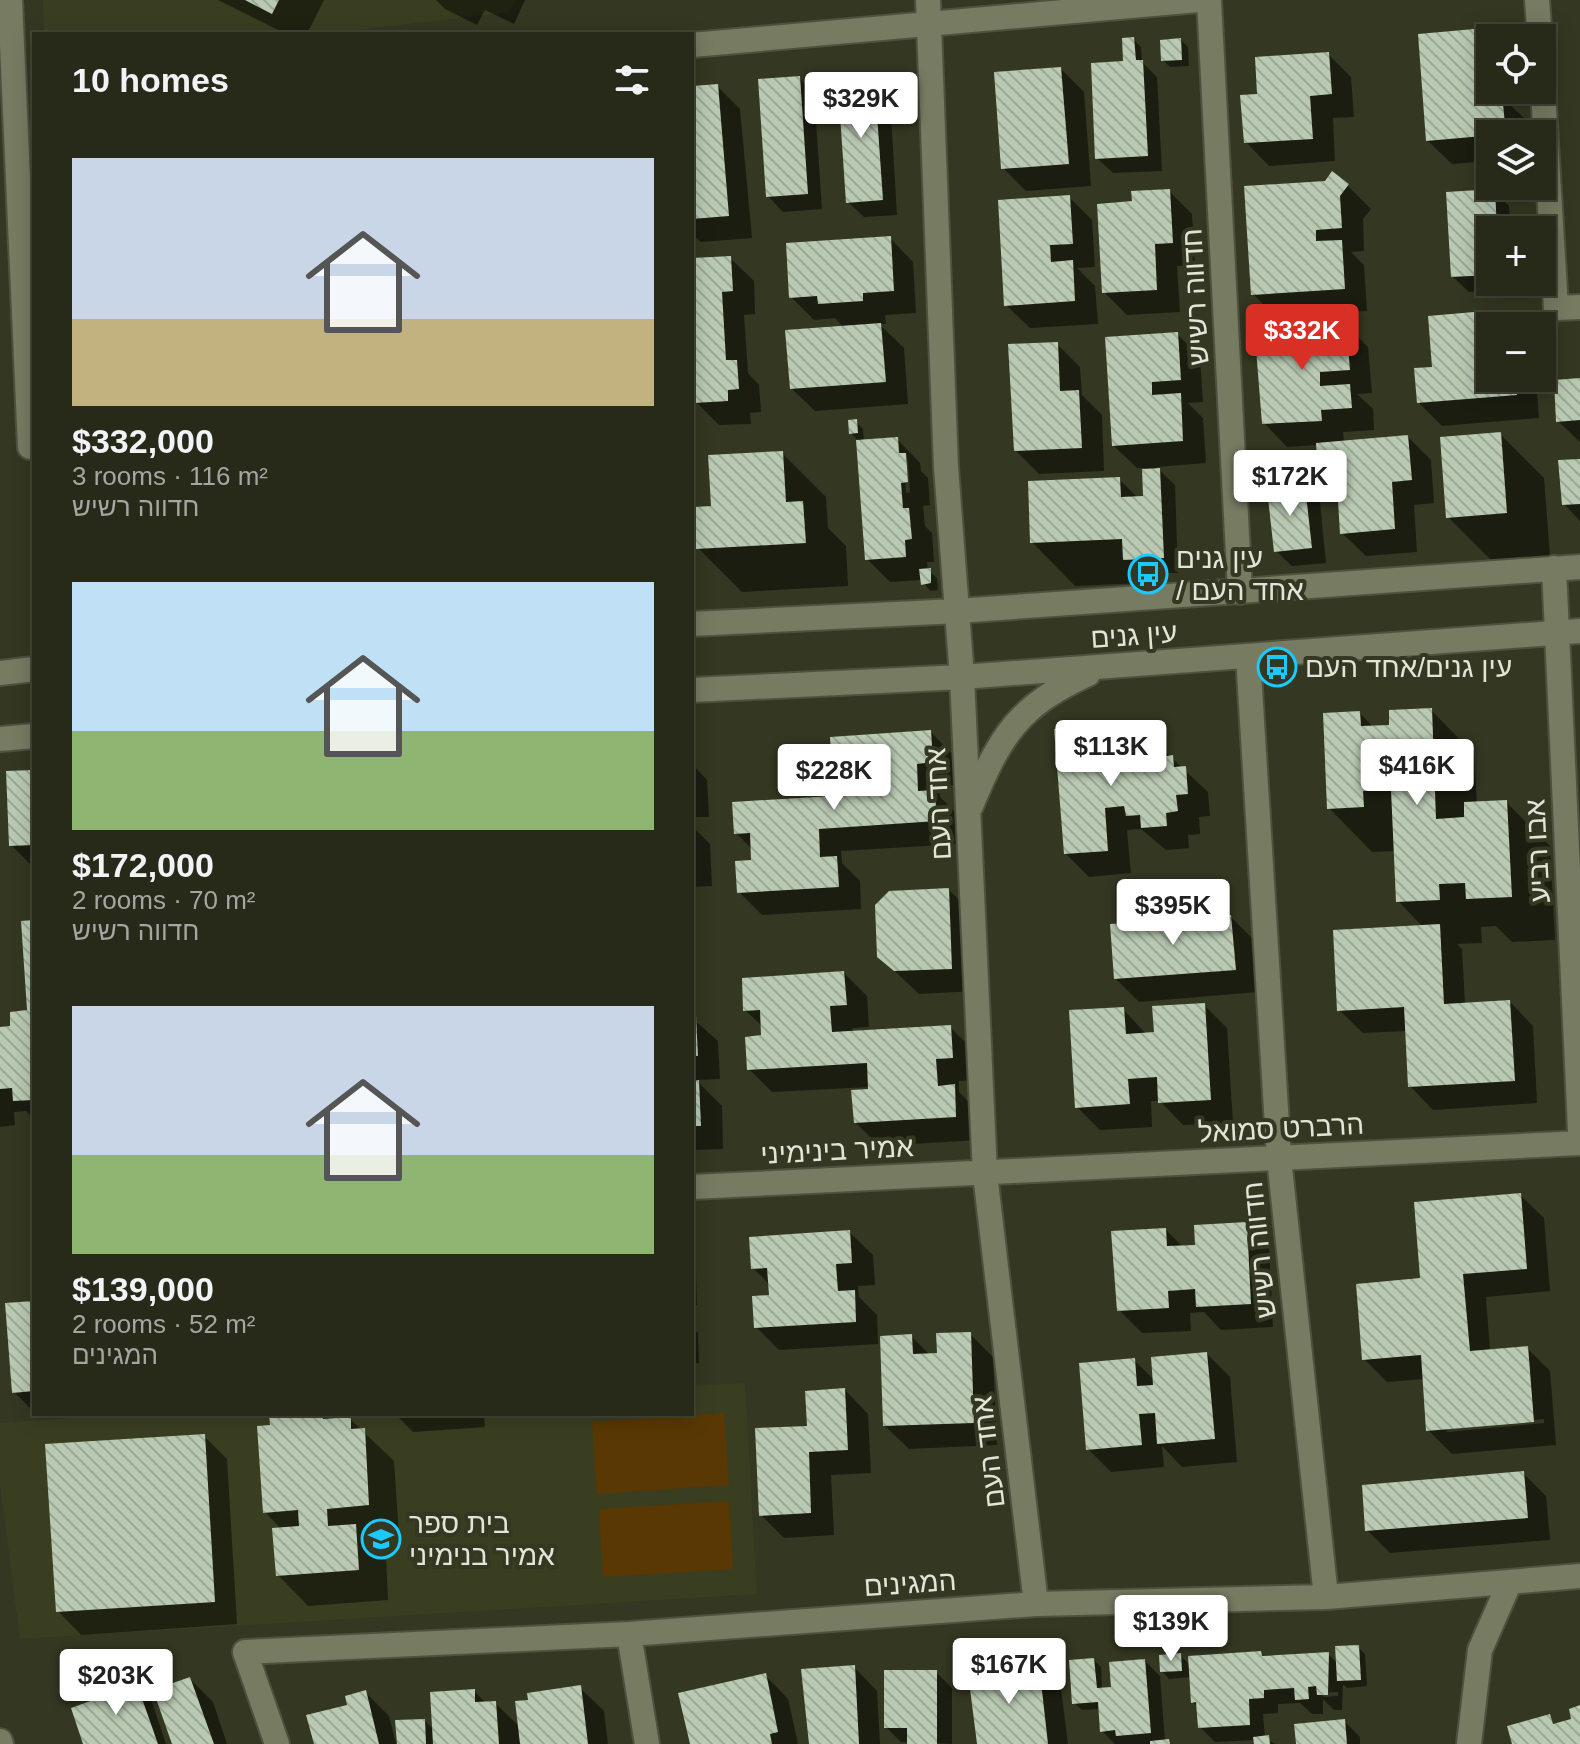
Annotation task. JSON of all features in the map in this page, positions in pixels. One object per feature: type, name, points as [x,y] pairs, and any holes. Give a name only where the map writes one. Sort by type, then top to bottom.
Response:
[{"type":"street","points":[[10,0],[24,97],[8,147],[30,447]]},
{"type":"street","points":[[694,45],[928,11],[1198,0]]},
{"type":"street","name":"חדווה רשיש","points":[[1209,0],[1240,592]]},
{"type":"street","points":[[1537,0],[1539,24]]},
{"type":"street","name":"אחד העם","points":[[928,11],[946,467],[962,677],[985,1174],[1036,1604]]},
{"type":"street","points":[[1544,104],[1556,308],[1580,307]]},
{"type":"street","name":"עין גנים","points":[[694,624],[957,611],[1580,567]]},
{"type":"street","name":"אבו רביע","points":[[1554,568],[1569,632],[1580,1130]]},
{"type":"street","name":"עין גנים","points":[[694,690],[962,677],[1569,632]]},
{"type":"street","name":"חדווה רשיש","points":[[1248,656],[1279,1158],[1326,1597]]},
{"type":"street","points":[[968,811],[991,759],[1021,714],[1056,689],[1103,667]]},
{"type":"street","points":[[0,673],[32,669]]},
{"type":"street","points":[[0,739],[32,736]]},
{"type":"street","name":"הרברט סמואל","points":[[985,1174],[1580,1143]]},
{"type":"street","name":"אמיר בינימיני","points":[[694,1187],[985,1174]]},
{"type":"street","name":"המגינים","points":[[277,1744],[245,1652],[629,1634],[1036,1604],[1326,1597],[1580,1576]]},
{"type":"street","points":[[1469,1744],[1480,1650],[1509,1584]]},
{"type":"street","points":[[629,1634],[647,1744]]},
{"type":"shaded area","points":[[43,0],[516,0],[510,12],[342,32],[44,32]]},
{"type":"shaded area","name":"בית ספר אמיר בנימיני","points":[[745,1383],[757,1594],[20,1639],[0,1484],[0,1423],[96,1416],[694,1416],[694,1386]]},
{"type":"shaded area","points":[[724,1413],[729,1485],[597,1494],[592,1422]]},
{"type":"shaded area","points":[[729,1501],[733,1569],[603,1577],[599,1509]]},
{"type":"building","points":[[245,0],[279,0],[272,14]]},
{"type":"building","points":[[1476,29],[1476,104],[1503,104],[1505,120],[1476,120],[1476,137],[1426,141],[1418,34]]},
{"type":"building","points":[[1134,37],[1136,60],[1143,60],[1148,156],[1095,159],[1091,63],[1123,61],[1122,38]]},
{"type":"building","points":[[1181,38],[1182,60],[1161,61],[1160,40]]},
{"type":"building","points":[[1329,52],[1332,94],[1310,96],[1313,139],[1244,143],[1240,95],[1257,94],[1255,57]]},
{"type":"building","points":[[1061,67],[1069,164],[1001,169],[994,72]]},
{"type":"building","points":[[800,76],[808,194],[766,197],[758,79]]},
{"type":"building","points":[[885,81],[887,99],[876,100],[883,200],[846,203],[838,85]]},
{"type":"building","points":[[718,84],[729,216],[694,219],[694,86]]},
{"type":"building","points":[[1332,171],[1349,184],[1340,196],[1342,228],[1316,230],[1316,241],[1342,240],[1345,289],[1251,295],[1244,186],[1325,181]]},
{"type":"building","points":[[1170,189],[1173,243],[1155,244],[1157,290],[1102,293],[1097,204],[1132,201],[1131,191]]},
{"type":"building","points":[[1476,190],[1476,200],[1496,200],[1496,216],[1476,216],[1476,276],[1451,277],[1446,192]]},
{"type":"building","points":[[1070,195],[1073,244],[1050,245],[1051,262],[1073,260],[1075,301],[1004,306],[998,200]]},
{"type":"building","points":[[891,236],[894,291],[863,293],[863,301],[818,304],[817,296],[789,298],[786,243]]},
{"type":"building","points":[[731,256],[733,291],[722,292],[726,360],[737,360],[739,389],[728,390],[728,401],[694,403],[694,258]]},
{"type":"building","points":[[1497,310],[1476,312],[1476,392],[1517,392],[1517,395],[1417,403],[1414,368],[1432,367],[1428,316]]},
{"type":"building","points":[[1346,322],[1350,370],[1320,372],[1320,386],[1350,384],[1352,408],[1321,410],[1322,421],[1262,424],[1255,336],[1282,334],[1282,326]]},
{"type":"building","points":[[881,323],[886,382],[790,389],[785,330]]},
{"type":"building","points":[[1178,332],[1181,380],[1152,382],[1152,395],[1181,393],[1183,441],[1112,446],[1105,337]]},
{"type":"building","points":[[1058,342],[1060,391],[1079,390],[1082,448],[1014,451],[1008,344]]},
{"type":"building","points":[[1580,378],[1580,420],[1556,422],[1556,380]]},
{"type":"building","points":[[857,419],[858,433],[849,434],[848,420]]},
{"type":"building","points":[[1501,432],[1507,513],[1446,518],[1440,437]]},
{"type":"building","points":[[1408,435],[1412,480],[1392,482],[1395,529],[1340,534],[1337,484],[1319,486],[1316,443]]},
{"type":"building","points":[[898,437],[899,453],[906,453],[908,482],[901,483],[903,508],[909,508],[912,539],[905,540],[906,557],[865,560],[856,440]]},
{"type":"building","points":[[783,451],[786,502],[803,501],[806,543],[696,549],[694,507],[711,506],[708,455]]},
{"type":"building","points":[[1580,459],[1580,504],[1562,505],[1558,460]]},
{"type":"building","points":[[1160,468],[1164,558],[1123,560],[1122,539],[1030,543],[1028,481],[1120,477],[1121,497],[1143,496],[1142,469]]},
{"type":"building","points":[[1305,485],[1312,548],[1274,552],[1267,489]]},
{"type":"building","points":[[931,568],[931,583],[921,585],[919,569]]},
{"type":"building","points":[[1432,708],[1436,819],[1464,817],[1464,802],[1507,800],[1512,897],[1466,899],[1465,883],[1439,884],[1440,900],[1396,902],[1391,790],[1363,791],[1364,807],[1327,809],[1323,713],[1360,711],[1361,726],[1389,725],[1389,710]]},
{"type":"building","points":[[1100,725],[1104,773],[1122,771],[1121,762],[1135,761],[1135,746],[1160,744],[1161,757],[1173,755],[1174,767],[1186,766],[1188,794],[1176,795],[1178,811],[1166,813],[1167,826],[1141,828],[1140,815],[1126,816],[1124,806],[1105,808],[1108,851],[1064,854],[1054,729]]},
{"type":"building","points":[[931,730],[933,762],[917,764],[918,791],[935,790],[937,821],[819,829],[820,857],[837,856],[839,887],[737,893],[735,861],[751,860],[750,833],[734,834],[732,802],[849,795],[848,767],[832,769],[830,737]]},
{"type":"building","points":[[32,770],[32,845],[9,846],[6,771]]},
{"type":"building","points":[[949,888],[952,969],[894,971],[877,957],[875,905],[889,891]]},
{"type":"building","points":[[1231,915],[1236,970],[1114,979],[1110,924]]},
{"type":"building","points":[[32,920],[32,1100],[13,1101],[12,1088],[0,1089],[0,1027],[10,1026],[10,1012],[27,1010],[21,921]]},
{"type":"building","points":[[1440,924],[1444,1004],[1510,1000],[1515,1081],[1408,1087],[1404,1007],[1337,1011],[1333,930]]},
{"type":"building","points":[[844,971],[847,1005],[830,1006],[832,1032],[951,1025],[953,1058],[936,1059],[938,1086],[955,1084],[956,1117],[854,1123],[851,1090],[868,1089],[867,1063],[747,1070],[745,1037],[761,1035],[760,1010],[743,1011],[742,978]]},
{"type":"building","points":[[1205,1003],[1211,1100],[1158,1103],[1157,1077],[1128,1079],[1130,1104],[1075,1108],[1069,1010],[1124,1007],[1126,1034],[1154,1032],[1152,1006]]},
{"type":"building","points":[[694,1016],[696,1016],[698,1056],[694,1056]]},
{"type":"building","points":[[699,1080],[701,1126],[694,1126],[694,1081]]},
{"type":"building","points":[[1521,1193],[1527,1269],[1463,1274],[1470,1351],[1528,1346],[1534,1422],[1426,1431],[1421,1355],[1362,1360],[1356,1284],[1420,1278],[1414,1202]]},
{"type":"building","points":[[1247,1222],[1251,1304],[1196,1307],[1195,1289],[1168,1291],[1169,1308],[1117,1311],[1111,1231],[1166,1228],[1167,1246],[1195,1245],[1194,1225]]},
{"type":"building","points":[[850,1230],[852,1263],[836,1264],[838,1291],[855,1290],[856,1322],[754,1328],[752,1296],[769,1295],[767,1268],[751,1269],[749,1237]]},
{"type":"building","points":[[32,1301],[32,1391],[12,1393],[5,1303]]},
{"type":"building","points":[[971,1332],[974,1423],[883,1426],[880,1336],[912,1334],[913,1354],[937,1353],[936,1333]]},
{"type":"building","points":[[1207,1352],[1215,1439],[1157,1444],[1155,1413],[1139,1414],[1142,1445],[1086,1450],[1079,1363],[1135,1358],[1137,1386],[1153,1385],[1151,1357]]},
{"type":"building","points":[[845,1388],[848,1450],[809,1452],[811,1513],[759,1516],[755,1428],[807,1426],[805,1391]]},
{"type":"building","points":[[269,1416],[322,1416],[323,1419],[351,1417],[351,1429],[365,1428],[369,1505],[327,1509],[328,1526],[356,1524],[359,1570],[276,1576],[272,1528],[299,1526],[298,1510],[263,1513],[257,1426],[270,1425]]},
{"type":"building","points":[[205,1434],[215,1602],[56,1612],[45,1444]]},
{"type":"building","points":[[1524,1471],[1528,1518],[1365,1531],[1362,1485]]},
{"type":"building","points":[[1359,1645],[1361,1680],[1337,1681],[1335,1646]]},
{"type":"building","points":[[1261,1651],[1262,1656],[1329,1652],[1328,1695],[1317,1695],[1316,1686],[1308,1687],[1309,1699],[1295,1700],[1294,1688],[1264,1690],[1264,1698],[1249,1699],[1250,1725],[1198,1728],[1196,1702],[1191,1703],[1188,1656]]},
{"type":"building","points":[[1181,1653],[1182,1671],[1160,1672],[1159,1655]]},
{"type":"building","points":[[1094,1658],[1097,1688],[1111,1687],[1109,1662],[1145,1659],[1151,1733],[1116,1736],[1115,1730],[1100,1732],[1098,1702],[1072,1704],[1069,1660]]},
{"type":"building","points":[[1039,1664],[1048,1744],[977,1744],[968,1673]]},
{"type":"building","points":[[855,1665],[859,1744],[809,1744],[801,1669]]},
{"type":"building","points":[[884,1670],[937,1670],[937,1744],[907,1744],[907,1728],[884,1728]]},
{"type":"building","points":[[133,1673],[158,1744],[83,1744],[71,1708],[118,1691],[114,1679]]},
{"type":"building","points":[[766,1673],[778,1732],[770,1734],[772,1744],[690,1744],[678,1693]]},
{"type":"building","points":[[190,1677],[214,1744],[172,1744],[153,1690]]},
{"type":"building","points":[[581,1685],[588,1744],[520,1744],[515,1701],[528,1700],[527,1693]]},
{"type":"building","points":[[475,1689],[475,1702],[496,1701],[499,1744],[433,1744],[430,1692]]},
{"type":"building","points":[[366,1690],[379,1744],[314,1744],[306,1715],[347,1705],[345,1696]]},
{"type":"building","points":[[1580,1705],[1580,1744],[1512,1744],[1507,1726],[1550,1714],[1553,1724],[1571,1719],[1569,1709]]},
{"type":"building","points":[[425,1719],[426,1744],[397,1744],[395,1720]]},
{"type":"building","points":[[1345,1719],[1347,1744],[1296,1744],[1294,1724]]},
{"type":"building","points":[[1269,1735],[1270,1744],[1254,1744],[1253,1737]]},
{"type":"building","points":[[1169,1739],[1170,1744],[1150,1744],[1150,1741]]},
{"type":"place","name":"עין גנים / אחד העם","points":[[1148,574]]},
{"type":"place","name":"עין גנים/אחד העם","points":[[1277,667]]},
{"type":"place","name":"בית ספר אמיר בנימיני","points":[[381,1539]]}]
